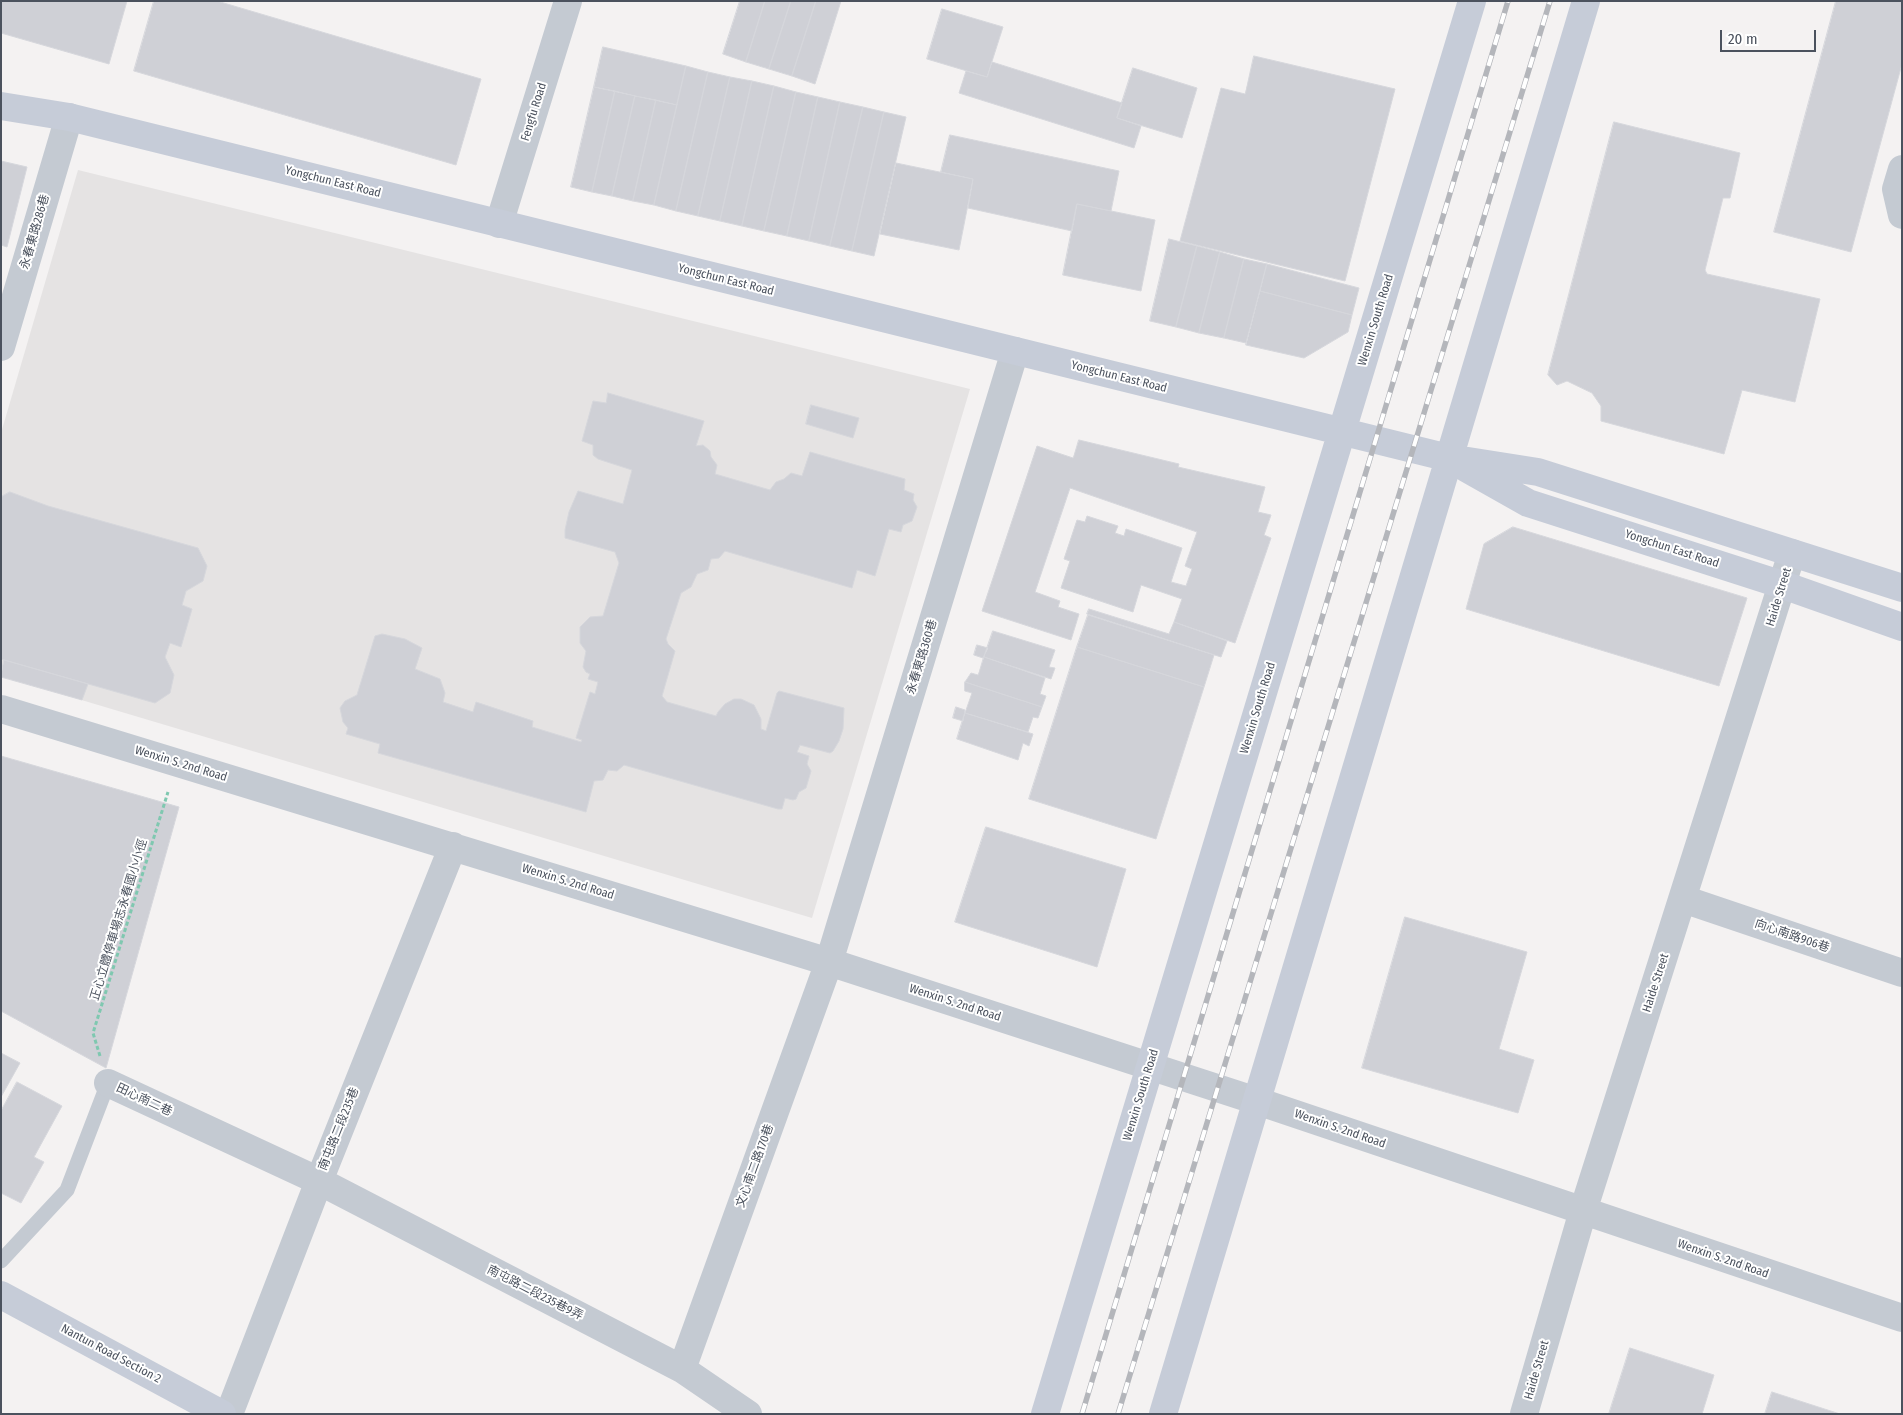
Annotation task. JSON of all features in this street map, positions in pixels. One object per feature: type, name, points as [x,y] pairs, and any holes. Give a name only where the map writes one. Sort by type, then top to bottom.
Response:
[{"type":"main road","name":"Wenxin South Road","points":[[1045,1414],[1472,1]]},
{"type":"main road","points":[[1163,1414],[1586,1]]},
{"type":"main road","name":"Yongchun East Road","points":[[1,106],[69,117],[1449,458],[1538,472],[1902,588]]},
{"type":"main road","name":"Yongchun East Road","points":[[1449,458],[1528,503],[1783,585],[1902,627]]},
{"type":"main road","name":"Nantun Road Section 2","points":[[1,1295],[222,1414]]},
{"type":"street","name":"Fengfu Road","points":[[500,224],[568,1]]},
{"type":"street","name":"永春東路286巷","points":[[1,347],[69,117]]},
{"type":"street","points":[[1902,169],[1896,189],[1902,215]]},
{"type":"street","name":"永春東路360巷","points":[[828,962],[1015,351]]},
{"type":"street","name":"Haide Street","points":[[1524,1414],[1583,1211],[1792,553]]},
{"type":"street","name":"Wenxin S. 2nd Road","points":[[1,709],[828,962],[1257,1101],[1902,1318]]},
{"type":"street","name":"南屯路二段235巷","points":[[229,1414],[319,1181],[453,846]]},
{"type":"street","name":"向心南路906巷","points":[[1683,899],[1902,973]]},
{"type":"street","name":"文心南二路170巷","points":[[682,1369],[828,962]]},
{"type":"street","name":"田心南二巷","points":[[108,1083],[319,1181]]},
{"type":"street","name":"南屯路二段235巷9弄","points":[[319,1181],[682,1369],[748,1414]]},
{"type":"lane","name":"田心南二巷","points":[[1,1261],[67,1190],[108,1083]]},
{"type":"path","name":"正心立體停車場志永春國小小徑","points":[[108,1083],[93,1033],[178,762]]},
{"type":"shaded area","points":[[78,170],[970,389],[812,918],[1,676],[1,433]]},
{"type":"building","points":[[1,1],[127,1],[109,64],[1,33]]},
{"type":"building","points":[[154,1],[217,1],[481,79],[456,165],[134,71]]},
{"type":"building","points":[[740,1],[765,1],[746,62],[723,54]]},
{"type":"building","points":[[765,1],[791,1],[769,69],[746,62]]},
{"type":"building","points":[[791,1],[816,1],[792,76],[769,69]]},
{"type":"building","points":[[816,1],[841,1],[815,84],[792,76]]},
{"type":"building","points":[[1836,1],[1902,1],[1902,64],[1851,252],[1774,232]]},
{"type":"building","points":[[942,9],[1003,27],[987,77],[927,59]]},
{"type":"building","points":[[603,47],[686,66],[677,105],[594,87]]},
{"type":"building","points":[[1254,56],[1395,89],[1345,281],[1180,241],[1221,88],[1245,94]]},
{"type":"building","points":[[992,62],[1122,103],[1117,118],[1141,126],[1134,148],[959,93],[966,71],[987,77]]},
{"type":"building","points":[[686,66],[708,72],[676,211],[654,205]]},
{"type":"building","points":[[1133,68],[1197,88],[1182,138],[1117,118]]},
{"type":"building","points":[[708,72],[730,77],[698,216],[676,211]]},
{"type":"building","points":[[730,77],[752,81],[720,221],[698,216]]},
{"type":"building","points":[[752,81],[774,86],[742,226],[720,221]]},
{"type":"building","points":[[774,86],[796,92],[764,231],[742,226]]},
{"type":"building","points":[[594,87],[615,91],[592,192],[571,187]]},
{"type":"building","points":[[615,91],[635,96],[612,196],[592,192]]},
{"type":"building","points":[[796,92],[818,97],[787,236],[764,231]]},
{"type":"building","points":[[635,96],[656,100],[633,201],[612,196]]},
{"type":"building","points":[[818,97],[840,102],[809,241],[787,236]]},
{"type":"building","points":[[656,100],[677,105],[654,205],[633,201]]},
{"type":"building","points":[[840,102],[863,107],[830,246],[809,241]]},
{"type":"building","points":[[863,107],[884,112],[852,251],[830,246]]},
{"type":"building","points":[[884,112],[906,117],[874,256],[852,251]]},
{"type":"building","points":[[1614,122],[1740,153],[1730,198],[1723,198],[1705,270],[1707,274],[1820,299],[1795,402],[1742,390],[1724,454],[1601,421],[1601,406],[1592,393],[1567,381],[1557,385],[1548,375]]},
{"type":"building","points":[[950,135],[1119,171],[1111,211],[1077,204],[1072,231],[968,208],[973,179],[941,172]]},
{"type":"building","points":[[1,161],[27,167],[7,247],[1,245]]},
{"type":"building","points":[[896,163],[973,179],[959,250],[880,234]]},
{"type":"building","points":[[1077,204],[1155,220],[1141,291],[1063,275]]},
{"type":"building","points":[[1169,239],[1197,246],[1176,327],[1150,321]]},
{"type":"building","points":[[1197,246],[1220,252],[1199,333],[1176,327]]},
{"type":"building","points":[[1220,252],[1244,259],[1224,338],[1199,333]]},
{"type":"building","points":[[1244,259],[1267,264],[1246,343],[1224,338]]},
{"type":"building","points":[[1267,264],[1359,288],[1352,315],[1260,291]]},
{"type":"building","points":[[1260,291],[1352,315],[1348,332],[1304,358],[1246,345]]},
{"type":"building","points":[[608,393],[704,421],[696,446],[703,445],[710,451],[711,457],[717,465],[715,474],[770,490],[776,482],[784,479],[791,473],[802,476],[810,452],[905,479],[904,490],[914,494],[913,500],[917,507],[912,521],[903,525],[901,532],[889,529],[875,576],[857,570],[852,588],[725,551],[719,558],[711,559],[708,570],[697,574],[691,587],[681,593],[666,639],[675,651],[662,696],[667,702],[716,716],[725,704],[734,699],[741,699],[754,705],[761,719],[761,729],[766,731],[779,691],[844,708],[843,729],[833,751],[830,753],[800,745],[797,752],[809,756],[807,764],[811,771],[806,788],[799,792],[796,799],[785,798],[782,809],[624,765],[617,771],[608,770],[603,780],[594,781],[586,812],[378,753],[380,744],[346,734],[348,728],[343,722],[340,708],[345,701],[357,695],[375,636],[382,634],[405,639],[422,648],[415,669],[440,679],[445,693],[443,702],[473,712],[476,702],[533,721],[532,727],[581,742],[582,740],[576,738],[590,692],[595,694],[598,682],[588,679],[590,674],[583,667],[586,651],[580,643],[580,627],[590,617],[603,616],[619,563],[615,552],[565,538],[565,530],[569,512],[578,491],[623,504],[632,470],[598,459],[593,455],[593,445],[582,441],[593,401],[606,403]]},
{"type":"building","points":[[811,405],[859,418],[853,438],[806,424]]},
{"type":"building","points":[[1079,440],[1179,464],[1178,467],[1265,487],[1258,512],[1271,515],[1264,535],[1271,538],[1235,643],[1174,622],[1182,599],[1141,585],[1133,612],[1061,588],[1070,561],[1064,559],[1077,520],[1085,522],[1087,516],[1118,526],[1115,533],[1124,536],[1126,529],[1182,548],[1171,582],[1186,586],[1192,569],[1185,566],[1197,532],[1070,488],[1035,592],[1060,601],[1058,607],[1079,614],[1071,640],[982,611],[1037,446],[1073,458]]},
{"type":"building","points":[[10,492],[48,506],[198,548],[207,566],[203,581],[186,591],[182,605],[192,609],[181,647],[170,643],[165,657],[174,675],[170,693],[155,703],[1,659],[1,497]]},
{"type":"building","points":[[1513,527],[1747,598],[1719,686],[1466,609],[1484,544]]},
{"type":"building","points":[[1089,609],[1169,634],[1174,622],[1227,641],[1221,657],[1087,614]]},
{"type":"building","points":[[1088,615],[1214,655],[1204,687],[1077,647]]},
{"type":"building","points":[[993,631],[1055,650],[1049,667],[1055,668],[1051,679],[984,657]]},
{"type":"building","points":[[977,645],[988,648],[983,658],[974,655]]},
{"type":"building","points":[[1077,647],[1204,687],[1156,839],[1029,799]]},
{"type":"building","points":[[984,657],[1045,678],[1040,694],[1046,696],[1042,707],[965,682],[971,673],[978,675]]},
{"type":"building","points":[[4,660],[88,684],[82,700],[1,677]]},
{"type":"building","points":[[965,682],[1042,707],[1038,718],[1033,717],[1028,732],[965,713],[972,693],[965,691]]},
{"type":"building","points":[[956,707],[965,710],[963,721],[953,718]]},
{"type":"building","points":[[965,713],[1033,734],[1029,746],[1023,743],[1018,760],[957,739]]},
{"type":"building","points":[[1,756],[179,807],[106,1068],[1,1011]]},
{"type":"building","points":[[986,827],[1126,869],[1097,967],[955,922]]},
{"type":"building","points":[[1405,917],[1527,952],[1499,1049],[1534,1060],[1518,1113],[1362,1068]]},
{"type":"building","points":[[1,1053],[20,1063],[1,1097]]},
{"type":"building","points":[[17,1082],[62,1106],[34,1157],[44,1162],[21,1203],[1,1193],[1,1111]]},
{"type":"building","points":[[1630,1348],[1714,1375],[1702,1414],[1609,1414]]},
{"type":"building","points":[[1772,1392],[1840,1414],[1765,1414]]},
{"type":"railway","points":[[1082,1414],[1508,1]]},
{"type":"railway","points":[[1118,1414],[1550,1]]}]
